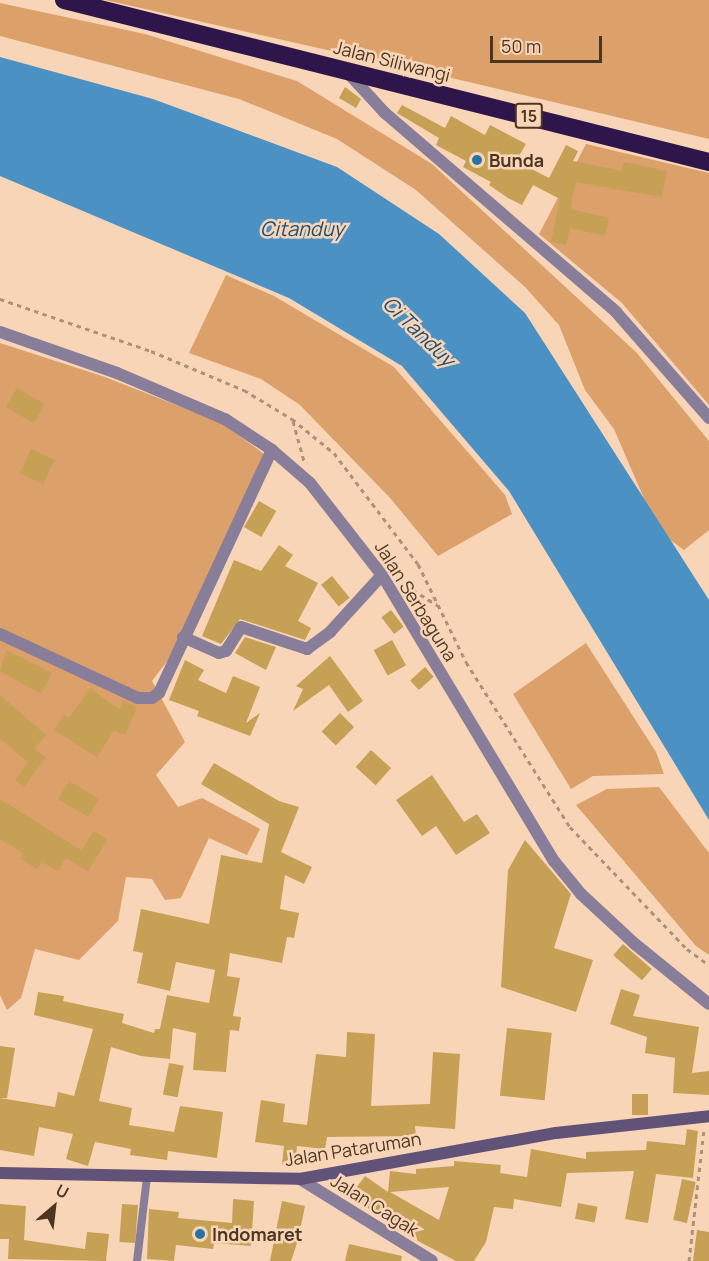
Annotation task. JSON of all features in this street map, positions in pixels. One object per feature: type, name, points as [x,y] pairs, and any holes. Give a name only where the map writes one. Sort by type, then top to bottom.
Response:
[{"type":"highway","name":"Jalan Siliwangi","points":[[64,0],[349,74],[709,162]]},
{"type":"street","points":[[349,74],[385,113],[616,312],[709,418]]},
{"type":"street","name":"Jalan Serbaguna","points":[[0,332],[117,373],[225,419],[272,450],[310,483],[380,572],[554,861],[581,894],[635,944],[709,1004]]},
{"type":"street","points":[[0,634],[145,699],[159,693],[183,637],[272,450]]},
{"type":"street","points":[[183,637],[219,653],[226,651],[241,627],[307,649],[330,632],[380,572]]},
{"type":"street","name":"Jalan Pataruman","points":[[0,1173],[300,1179],[556,1133],[707,1117]]},
{"type":"street","name":"Jalan Cagak","points":[[300,1179],[432,1261]]},
{"type":"lane","points":[[137,1261],[147,1177]]},
{"type":"path","points":[[292,419],[310,483]]},
{"type":"path","points":[[380,572],[438,606]]},
{"type":"path","points":[[689,1261],[707,1117]]},
{"type":"shaded area","points":[[105,0],[709,0],[709,139],[456,79]]},
{"type":"shaded area","points":[[0,3],[145,34],[297,81],[432,164],[636,352],[709,441],[709,530],[684,550],[658,531],[614,429],[585,390],[559,325],[525,287],[416,190],[337,139],[239,99],[0,36]]},
{"type":"shaded area","points":[[586,144],[709,173],[709,405],[622,303],[539,234]]},
{"type":"shaded area","points":[[226,275],[274,296],[394,367],[505,495],[512,514],[438,556],[391,499],[300,405],[261,379],[189,353]]},
{"type":"shaded area","points":[[0,343],[105,377],[222,423],[267,456],[174,652],[152,681],[185,742],[156,775],[178,807],[202,798],[260,829],[247,855],[209,838],[181,898],[165,900],[152,879],[126,877],[118,921],[79,960],[35,949],[21,998],[7,1010],[0,995]]},
{"type":"shaded area","points":[[586,643],[656,752],[664,774],[593,776],[571,789],[513,694]]},
{"type":"shaded area","points":[[659,787],[709,853],[709,955],[696,946],[576,805],[607,789]]},
{"type":"water","name":"Citanduy","points":[[0,57],[153,99],[337,167],[439,234],[525,313],[709,600],[709,820],[509,491],[402,366],[289,298],[0,176]]},
{"type":"building","points":[[345,87],[361,99],[356,108],[339,98]]},
{"type":"building","points":[[402,105],[445,128],[451,116],[485,135],[490,125],[526,144],[516,161],[549,178],[566,145],[578,151],[573,161],[622,171],[624,162],[667,171],[662,197],[576,182],[570,209],[609,218],[605,236],[570,228],[566,245],[551,242],[560,199],[533,185],[522,205],[508,198],[489,185],[491,182],[463,167],[466,161],[436,145],[439,138],[397,113]]},
{"type":"building","points":[[17,388],[45,404],[34,423],[6,407]]},
{"type":"building","points":[[31,449],[55,460],[43,484],[20,473]]},
{"type":"building","points":[[259,501],[276,511],[261,537],[244,527]]},
{"type":"building","points":[[279,545],[293,555],[285,566],[318,583],[298,621],[311,628],[305,640],[240,619],[221,644],[202,636],[234,560],[261,571]]},
{"type":"building","points":[[332,576],[350,598],[339,607],[321,585]]},
{"type":"building","points":[[391,610],[404,627],[394,634],[381,617]]},
{"type":"building","points":[[245,637],[276,647],[266,670],[235,653]]},
{"type":"building","points":[[392,640],[406,665],[388,676],[374,650]]},
{"type":"building","points":[[6,650],[52,673],[41,694],[0,671]]},
{"type":"building","points":[[330,656],[363,701],[348,712],[329,685],[293,711],[303,689],[296,686]]},
{"type":"building","points":[[185,660],[204,670],[198,680],[226,693],[233,676],[260,687],[246,723],[260,713],[250,736],[197,716],[199,711],[169,700]]},
{"type":"building","points":[[425,667],[434,677],[419,690],[410,680]]},
{"type":"building","points":[[90,688],[119,709],[123,701],[137,707],[125,735],[114,730],[97,757],[54,730],[64,715],[69,718]]},
{"type":"building","points":[[0,695],[46,735],[34,749],[46,757],[24,787],[15,780],[28,762],[0,739]]},
{"type":"building","points":[[340,713],[354,727],[336,746],[322,731]]},
{"type":"building","points":[[371,750],[391,768],[376,785],[356,767]]},
{"type":"building","points":[[214,763],[279,801],[299,807],[281,852],[312,867],[304,884],[285,875],[280,909],[299,913],[294,938],[287,937],[282,963],[230,953],[227,976],[240,978],[233,1016],[241,1017],[239,1031],[230,1030],[226,1072],[193,1070],[196,1033],[173,1028],[170,1059],[141,1056],[111,1047],[99,1101],[132,1108],[129,1125],[174,1132],[180,1106],[223,1112],[217,1158],[168,1151],[167,1160],[130,1155],[131,1149],[95,1142],[88,1166],[66,1159],[73,1134],[39,1127],[34,1156],[0,1150],[0,1098],[55,1107],[58,1092],[74,1096],[93,1029],[34,1015],[38,992],[64,996],[63,1001],[124,1014],[122,1023],[154,1033],[155,1029],[160,1029],[167,995],[209,1003],[215,970],[176,962],[170,991],[137,983],[143,953],[133,951],[141,909],[209,924],[221,855],[262,863],[269,824],[201,784]]},
{"type":"building","points":[[432,775],[464,822],[477,814],[490,833],[456,855],[436,826],[422,836],[396,800]]},
{"type":"building","points":[[69,781],[99,799],[88,817],[58,799]]},
{"type":"building","points":[[0,799],[81,850],[94,831],[107,840],[88,871],[66,858],[58,871],[42,862],[37,869],[20,858],[23,853],[0,839]]},
{"type":"building","points":[[525,840],[571,894],[554,948],[593,960],[576,1012],[501,987],[508,870]]},
{"type":"building","points":[[623,944],[652,969],[642,980],[613,955]]},
{"type":"building","points":[[621,989],[640,995],[633,1016],[699,1027],[692,1073],[709,1071],[709,1095],[673,1093],[675,1058],[645,1053],[647,1037],[610,1024]]},
{"type":"building","points":[[507,1028],[552,1033],[545,1100],[500,1096]]},
{"type":"building","points":[[347,1032],[375,1034],[371,1106],[430,1104],[433,1052],[460,1054],[455,1129],[415,1126],[416,1136],[327,1137],[325,1149],[297,1146],[295,1166],[282,1164],[284,1146],[255,1142],[261,1100],[285,1104],[283,1122],[307,1125],[316,1054],[346,1057]]},
{"type":"building","points":[[0,1046],[15,1048],[7,1098],[0,1098]]},
{"type":"building","points":[[169,1063],[184,1066],[178,1097],[163,1094]]},
{"type":"building","points":[[632,1094],[648,1094],[648,1115],[632,1115]]},
{"type":"building","points":[[687,1129],[698,1131],[693,1178],[656,1174],[648,1223],[625,1219],[634,1171],[567,1173],[561,1207],[514,1199],[513,1209],[494,1207],[486,1242],[474,1261],[456,1261],[397,1230],[351,1195],[365,1176],[388,1192],[390,1171],[416,1174],[416,1169],[454,1166],[454,1161],[501,1165],[500,1173],[527,1177],[531,1149],[586,1159],[586,1152],[646,1150],[647,1141],[685,1145]],"holes":[[[449,1187],[439,1220],[390,1192]]]},
{"type":"building","points":[[682,1179],[696,1182],[687,1223],[673,1220]]},
{"type":"building","points":[[233,1199],[254,1201],[251,1246],[214,1243],[213,1249],[176,1245],[174,1261],[147,1259],[149,1209],[179,1212],[178,1218],[232,1223]]},
{"type":"building","points":[[282,1201],[305,1206],[291,1261],[270,1261]]},
{"type":"building","points":[[578,1203],[598,1207],[595,1223],[575,1219]]},
{"type":"building","points":[[0,1204],[26,1206],[24,1240],[85,1249],[87,1232],[109,1234],[106,1261],[8,1259],[9,1239],[0,1239]]},
{"type":"building","points":[[122,1204],[138,1205],[135,1243],[119,1242]]},
{"type":"building","points":[[697,1230],[709,1232],[709,1261],[693,1261]]},
{"type":"building","points":[[349,1244],[402,1256],[401,1261],[345,1261]]},
{"type":"place","name":"Bunda","points":[[477,160]]},
{"type":"place","name":"Indomaret","points":[[200,1234]]},
{"type":"water label","name":"Ci Tanduy","points":[[419,331]]}]
